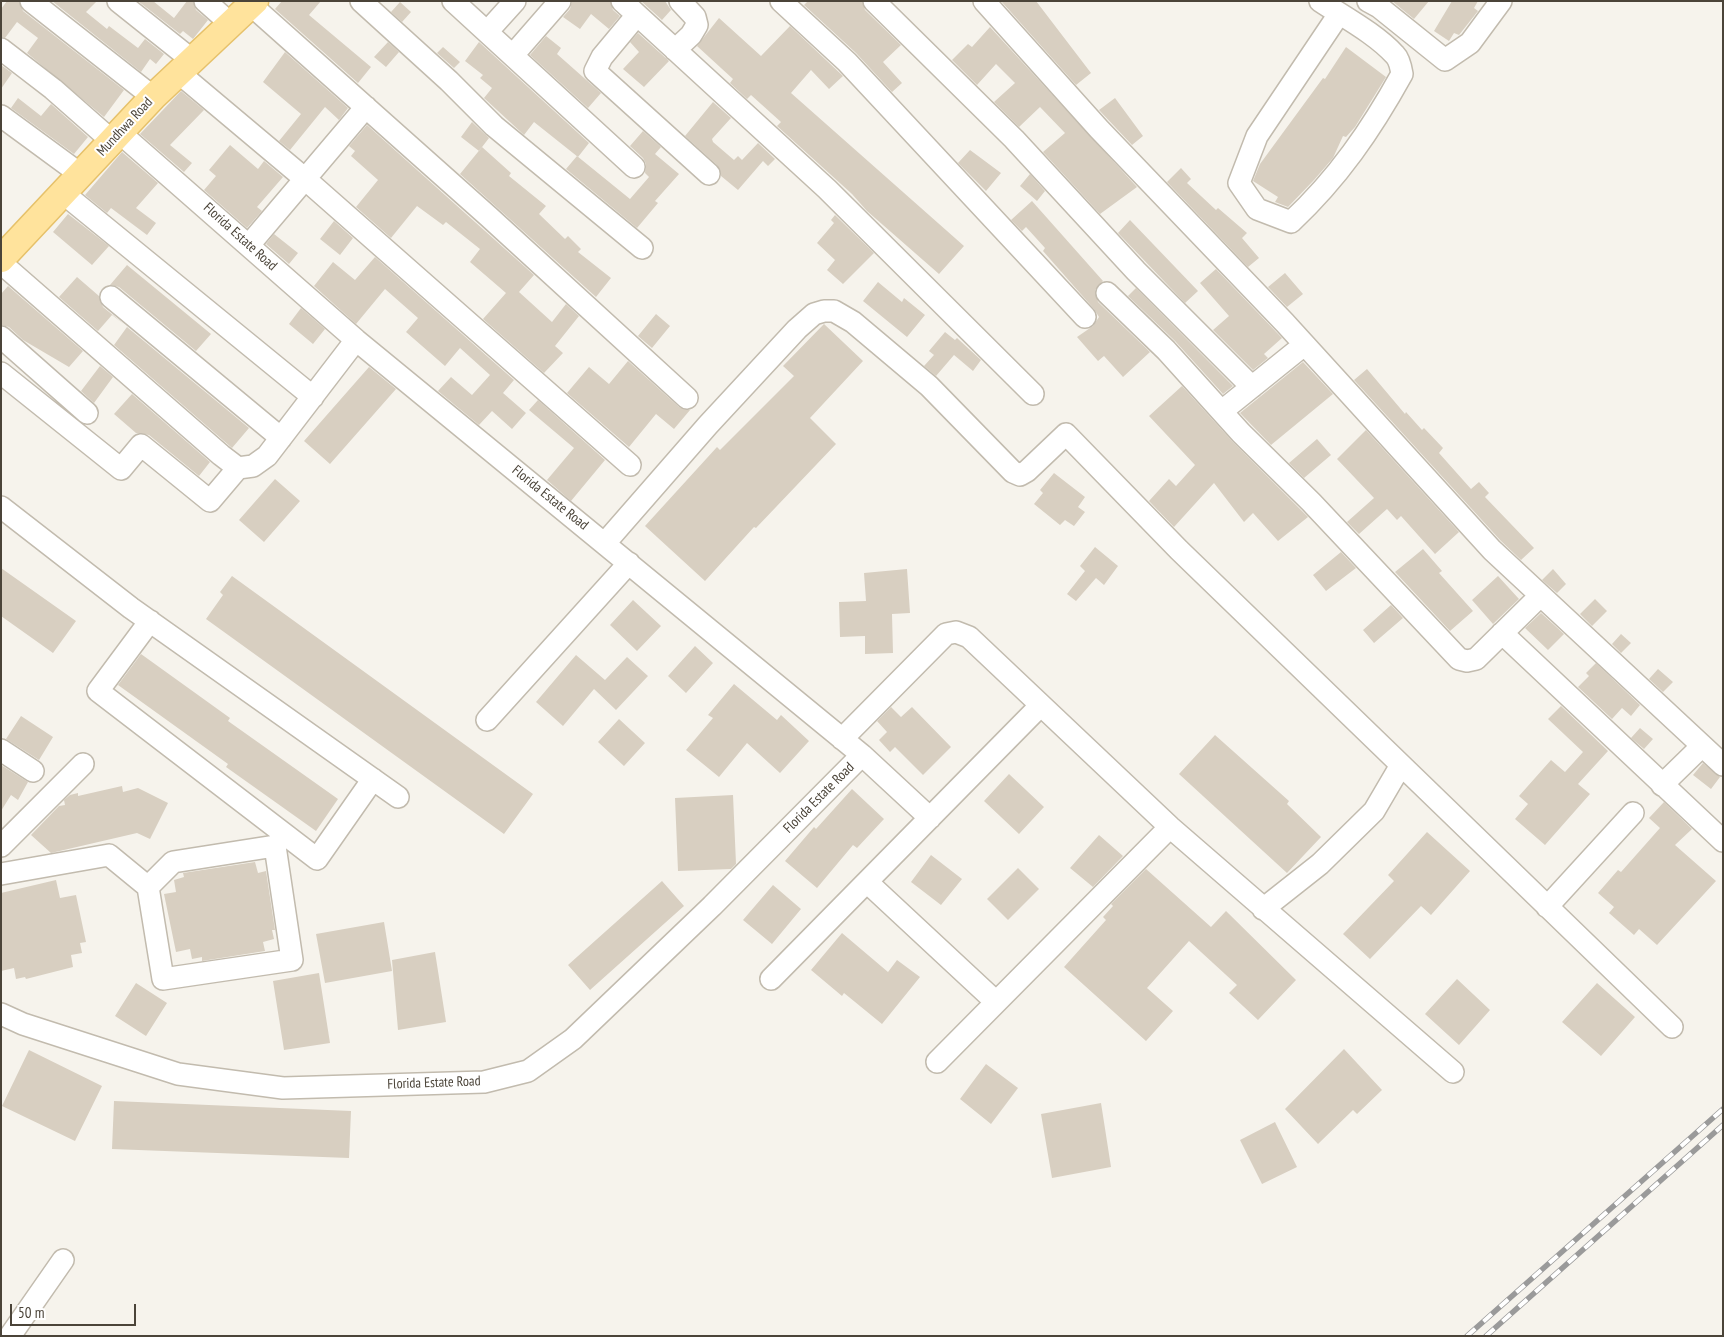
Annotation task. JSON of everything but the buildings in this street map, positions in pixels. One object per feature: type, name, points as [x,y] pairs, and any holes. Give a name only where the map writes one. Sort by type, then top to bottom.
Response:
[{"type":"main road","name":"Mundhwa Road","points":[[1,259],[153,96],[253,3]]},
{"type":"street","points":[[32,1],[153,96]]},
{"type":"street","points":[[118,1],[304,178],[630,465]]},
{"type":"street","points":[[205,1],[231,24]]},
{"type":"street","points":[[361,1],[449,81],[494,126],[642,248]]},
{"type":"street","points":[[454,1],[634,167]]},
{"type":"street","points":[[487,32],[515,1]]},
{"type":"street","points":[[513,55],[560,1]]},
{"type":"street","points":[[675,50],[691,35],[697,25],[694,17],[680,1]]},
{"type":"street","points":[[781,1],[847,62],[1084,317]]},
{"type":"street","points":[[874,1],[1014,139],[1136,271],[1252,387]]},
{"type":"street","points":[[984,1],[1099,129],[1285,323],[1492,550],[1723,765]]},
{"type":"street","points":[[1320,1],[1339,14],[1397,56],[1402,74],[1375,122],[1322,193],[1291,222],[1257,209],[1239,183],[1257,136],[1339,14]]},
{"type":"street","points":[[1368,1],[1379,7],[1445,60],[1470,43],[1501,1]]},
{"type":"street","points":[[253,3],[688,398]]},
{"type":"street","points":[[708,174],[596,71],[629,8],[827,189],[1033,394]]},
{"type":"street","name":"Florida Estate Road","points":[[1,49],[116,137],[249,245],[356,340],[862,755],[712,906],[573,1039],[528,1071],[484,1082],[283,1088],[178,1074],[23,1024],[1,1014]]},
{"type":"street","points":[[249,245],[366,107]]},
{"type":"street","points":[[1,116],[80,174]]},
{"type":"street","points":[[63,193],[313,397]]},
{"type":"street","points":[[1,263],[238,468]]},
{"type":"street","points":[[1108,293],[1166,350],[1459,659],[1467,661],[1476,659],[1540,596]]},
{"type":"street","points":[[111,297],[281,438]]},
{"type":"street","points":[[602,540],[797,329],[814,314],[824,310],[834,311],[853,322],[929,386],[1013,472],[1020,474],[1027,471],[1066,434],[1179,550],[1672,1027]]},
{"type":"street","points":[[1,337],[87,413]]},
{"type":"street","points":[[1,373],[121,469],[141,445],[210,501],[238,468],[253,466],[267,456],[356,340]]},
{"type":"street","points":[[1222,411],[1304,345]]},
{"type":"street","points":[[1,507],[150,621],[398,797]]},
{"type":"street","points":[[487,720],[629,563]]},
{"type":"street","points":[[150,621],[98,691],[317,859],[373,779]]},
{"type":"street","points":[[842,739],[946,634],[956,632],[968,637],[1170,827],[1453,1072]]},
{"type":"street","points":[[1502,633],[1723,841]]},
{"type":"street","points":[[771,980],[1042,705]]},
{"type":"street","points":[[1662,785],[1702,746]]},
{"type":"street","points":[[1,750],[33,771]]},
{"type":"street","points":[[862,755],[930,818]]},
{"type":"street","points":[[1,846],[83,764]]},
{"type":"street","points":[[1263,909],[1320,864],[1374,811],[1402,765]]},
{"type":"street","points":[[1548,907],[1633,813]]},
{"type":"street","points":[[937,1062],[1170,827]]},
{"type":"street","points":[[1,874],[109,856],[148,887],[163,979],[292,960],[275,846],[173,862],[148,887]]},
{"type":"street","points":[[867,882],[996,1002]]},
{"type":"street","points":[[10,1336],[62,1260]]},
{"type":"railway","points":[[1467,1336],[1723,1109]]},
{"type":"railway","points":[[1486,1336],[1723,1125]]}]
